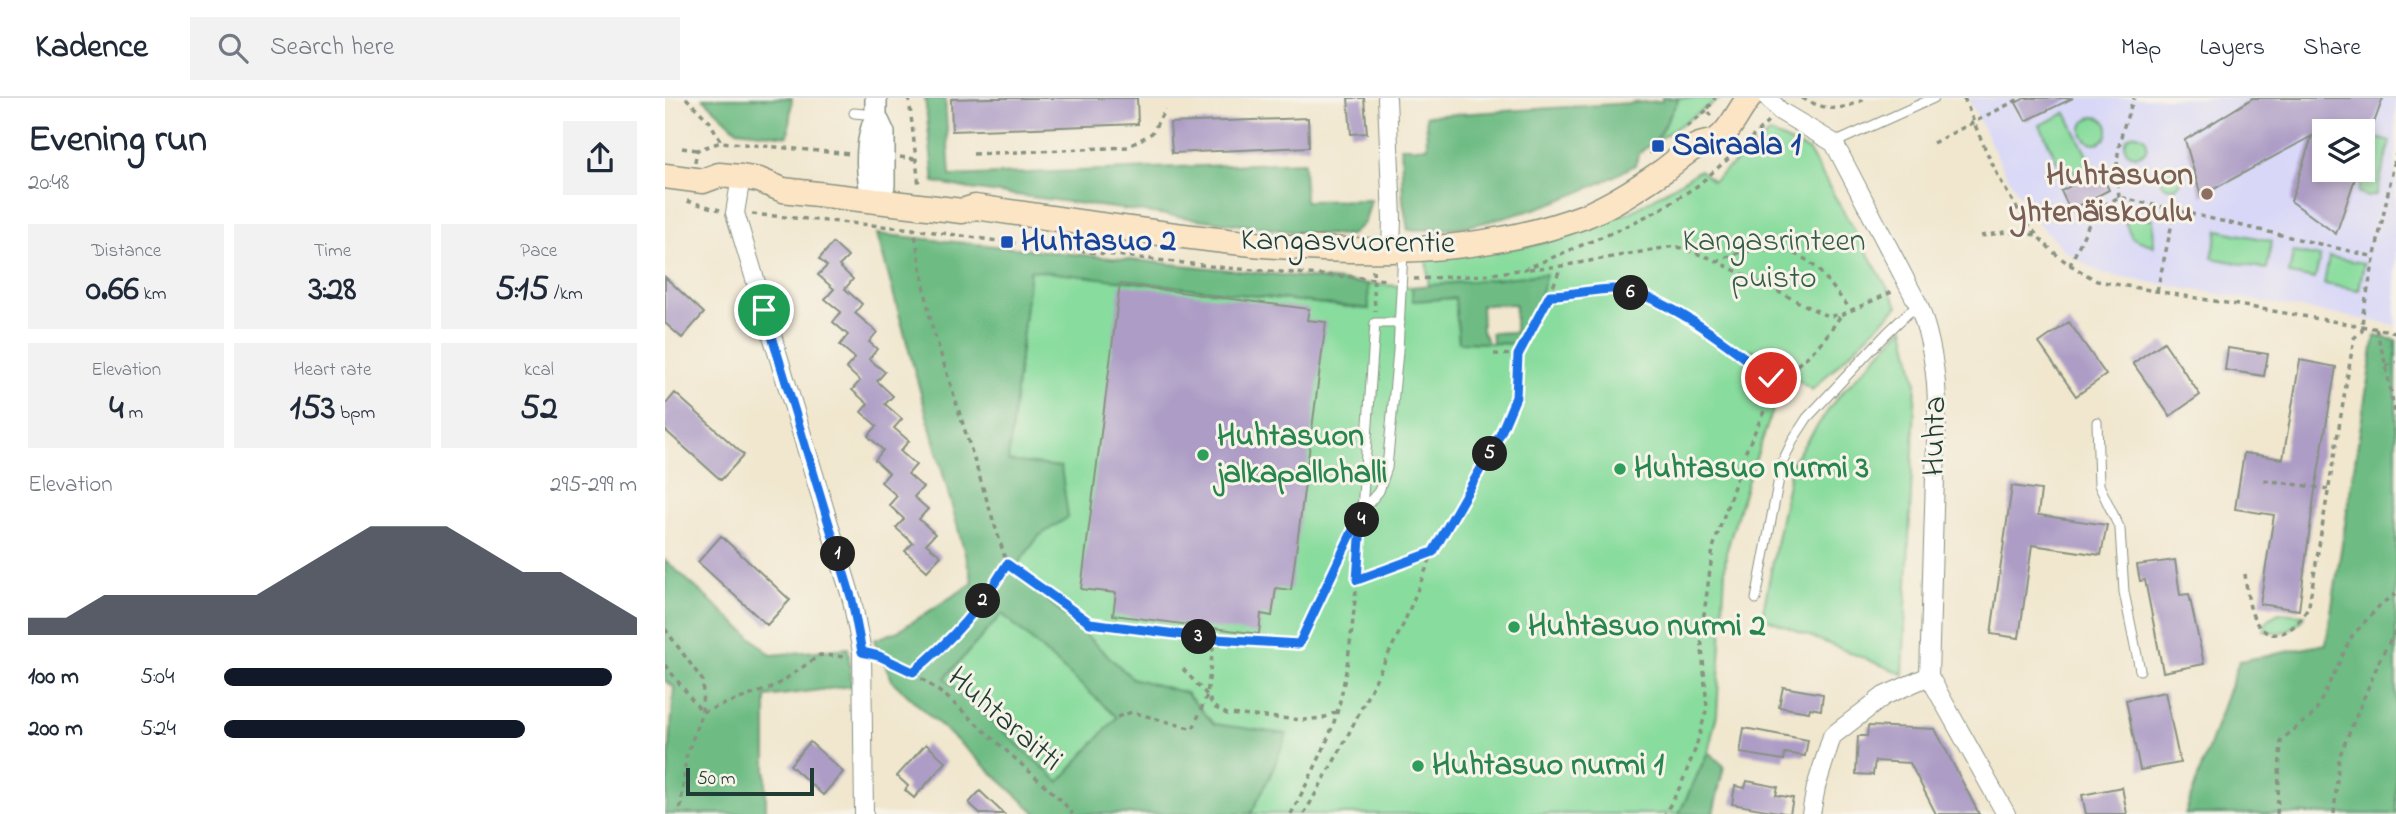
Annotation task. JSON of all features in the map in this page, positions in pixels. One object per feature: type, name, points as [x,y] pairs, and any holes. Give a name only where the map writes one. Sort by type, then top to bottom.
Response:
[{"type":"main road","name":"Kangasvuorentie","points":[[665,176],[703,181],[740,177],[804,176],[875,190],[917,209],[962,211],[975,207],[1213,240],[1287,247],[1397,249],[1464,245],[1500,240],[1586,215],[1625,195],[1698,145],[1716,140],[1734,122],[1744,103]]},
{"type":"main road","name":"Kangasvuorentie","points":[[673,154],[740,177]]},
{"type":"street","points":[[1387,98],[1392,219],[1397,249]]},
{"type":"street","points":[[1767,98],[1780,111],[1835,143]]},
{"type":"street","points":[[875,190],[876,155],[884,133],[876,107]]},
{"type":"street","name":"Huhta","points":[[1835,143],[1919,306],[1929,333],[1937,380],[1930,676]]},
{"type":"street","points":[[740,177],[735,213],[852,600],[864,814]]},
{"type":"street","points":[[1811,814],[1816,787],[1832,736],[1884,696],[1930,676],[2006,814]]},
{"type":"lane","points":[[1835,143],[1934,98]]},
{"type":"lane","points":[[854,113],[876,107]]},
{"type":"lane","points":[[1362,511],[1379,491],[1387,468],[1399,323],[1397,249]]},
{"type":"lane","points":[[1756,599],[1782,463],[1794,438],[1808,418],[1887,333],[1919,306]]},
{"type":"lane","points":[[1357,580],[1375,323],[1399,323]]},
{"type":"lane","points":[[2097,422],[2099,485],[2120,529],[2124,592],[2140,670]]},
{"type":"path","points":[[686,98],[711,121],[721,142],[915,159]]},
{"type":"path","points":[[909,98],[917,209],[931,323],[1007,564],[1090,623],[1215,639],[1299,644],[1362,511]]},
{"type":"path","points":[[1802,98],[1819,107],[1846,108],[1867,98]]},
{"type":"path","points":[[1964,98],[2006,193],[2039,236],[2070,265],[2097,281],[2396,332]]},
{"type":"path","points":[[1933,144],[2021,98]]},
{"type":"path","points":[[2119,197],[2115,170],[2119,138],[2134,98]]},
{"type":"path","points":[[973,154],[1128,147],[1152,133],[1165,109]]},
{"type":"path","points":[[673,154],[697,150]]},
{"type":"path","points":[[2245,574],[2252,613],[2263,631],[2275,634],[2296,626],[2304,617],[2309,605],[2354,338],[2363,327],[2363,313],[2396,154]]},
{"type":"path","points":[[2070,265],[2094,213],[2119,197],[2375,257]]},
{"type":"path","points":[[2157,291],[2175,210]]},
{"type":"path","points":[[1981,236],[2005,232],[2039,236]]},
{"type":"path","points":[[1525,269],[1561,266],[1675,246],[1716,261],[1827,316],[1841,314],[1896,290]]},
{"type":"path","points":[[1716,261],[1740,252],[1757,250],[1776,249],[1801,254],[1816,267],[1851,310]]},
{"type":"path","points":[[1304,814],[1342,747],[1397,637],[1433,552],[1500,435],[1516,397],[1518,355],[1550,295],[1561,266]]},
{"type":"path","points":[[1374,280],[1375,323]]},
{"type":"path","points":[[1550,295],[1616,289],[1642,295],[1669,306],[1751,362],[1771,380],[1772,394],[1746,451],[1713,548],[1701,636],[1707,708],[1690,762],[1665,814]]},
{"type":"path","points":[[1771,380],[1787,373],[1812,353],[1841,314]]},
{"type":"path","points":[[2376,329],[2396,420]]},
{"type":"path","points":[[1494,354],[1518,355]]},
{"type":"path","points":[[2386,366],[2396,362]]},
{"type":"path","points":[[2264,480],[2328,489]]},
{"type":"path","points":[[1291,814],[1338,711],[1351,642],[1357,580],[1433,552]]},
{"type":"path","points":[[913,672],[937,653],[967,622],[1007,564]]},
{"type":"path","points":[[2277,814],[2281,740],[2315,713],[2352,636],[2382,603],[2396,594]]},
{"type":"path","points":[[665,629],[703,681],[702,712],[686,758],[680,814]]},
{"type":"path","points":[[2334,814],[2339,757],[2380,659],[2396,630]]},
{"type":"path","points":[[1117,718],[1132,712],[1193,729],[1207,695],[1215,639]]},
{"type":"path","points":[[702,712],[774,687],[820,655],[847,658],[857,652]]},
{"type":"path","name":"Huhtaraitti","points":[[857,652],[879,656],[913,672],[948,698],[1073,814]]},
{"type":"path","points":[[665,665],[702,712]]},
{"type":"path","points":[[1183,669],[1207,695],[1214,707],[1227,714],[1304,720],[1323,718],[1338,711]]},
{"type":"shaded area","name":"Huhtasuon yhtenäiskoulu","points":[[1968,98],[2396,98],[2396,325],[2102,274],[2066,252],[2032,217],[2004,170]]},
{"type":"green space","points":[[703,98],[792,98],[788,136],[737,130]]},
{"type":"green space","points":[[925,98],[945,98],[950,176],[1304,162],[1305,201],[1371,200],[1365,222],[1351,235],[1309,234],[934,182]]},
{"type":"green space","points":[[1662,98],[1679,98],[1656,141],[1639,153],[1635,165],[1614,176],[1570,196],[1503,218],[1457,228],[1408,230],[1403,201],[1401,147],[1427,147],[1426,116],[1662,101]]},
{"type":"green space","points":[[1679,98],[1721,98],[1656,141]]},
{"type":"green space","points":[[2066,113],[2091,164],[2064,176],[2040,125]]},
{"type":"green space","points":[[2095,117],[2104,121],[2108,130],[2104,139],[2095,143],[2086,139],[2082,130],[2086,121]]},
{"type":"green space","name":"Kangasrinteen puisto","points":[[1770,133],[1808,150],[1898,306],[1812,390],[1750,348],[1785,376],[1747,483],[1726,553],[1717,714],[1708,752],[1679,814],[1064,814],[900,657],[1014,569],[1039,536],[1068,517],[1008,461],[1030,269],[1368,309],[1368,284],[1412,287],[1413,301],[1455,298],[1459,342],[1517,344],[1540,294],[1545,275],[1429,286],[1426,258],[1535,245],[1631,212],[1700,170],[1713,181]]},
{"type":"green space","points":[[2136,134],[2144,137],[2147,145],[2144,153],[2136,156],[2128,153],[2125,145],[2128,137]]},
{"type":"green space","points":[[2375,138],[2390,142],[2376,195],[2367,197],[2358,193],[2361,182],[2375,182]]},
{"type":"green space","points":[[2171,166],[2179,169],[2182,177],[2179,185],[2171,188],[2163,185],[2160,177],[2163,169]]},
{"type":"green space","points":[[2122,215],[2153,219],[2154,246],[2132,238]]},
{"type":"green space","points":[[2218,230],[2272,241],[2267,269],[2212,258]]},
{"type":"green space","points":[[877,234],[1368,284],[1369,309],[1030,270],[1008,461],[1061,467],[1068,517],[1039,536],[1014,569],[1132,678],[1186,693],[1214,724],[1287,734],[1251,814],[1037,814],[893,682],[874,640],[898,631],[973,583]],"holes":[[[1002,614],[1117,717],[1059,782],[945,678]]]},
{"type":"green space","points":[[2293,252],[2320,257],[2315,279],[2289,274]]},
{"type":"green space","points":[[2329,257],[2364,263],[2359,290],[2324,284]]},
{"type":"green space","points":[[1546,274],[1535,315],[1517,344],[1493,343],[1491,333],[1515,332],[1515,304],[1481,305],[1482,331],[1488,343],[1459,342],[1455,298],[1413,301],[1412,287]]},
{"type":"green space","points":[[1904,327],[1916,382],[1903,674],[1762,617],[1792,462],[1837,398]]},
{"type":"green space","points":[[2375,336],[2396,340],[2396,814],[2185,814],[2239,661],[2326,644]]},
{"type":"green space","points":[[665,560],[771,655],[848,648],[852,686],[766,697],[766,814],[665,814],[674,687],[665,681]]},
{"type":"green space","points":[[2279,613],[2305,615],[2297,625],[2282,632],[2263,630],[2268,619]]},
{"type":"green space","points":[[1708,752],[1724,766],[1713,814],[1679,814]]},
{"type":"building","points":[[1137,98],[1138,124],[952,131],[951,99]]},
{"type":"building","points":[[1348,98],[1364,98],[1367,133],[1351,134]]},
{"type":"building","points":[[2025,98],[2073,98],[2026,121],[2016,103]]},
{"type":"building","points":[[2253,98],[2383,98],[2375,120],[2312,119],[2312,136],[2201,196],[2185,140]]},
{"type":"building","points":[[1308,118],[1309,147],[1172,153],[1170,123]]},
{"type":"building","points":[[2312,136],[2312,182],[2354,182],[2336,234],[2291,201]]},
{"type":"building","points":[[2100,171],[2109,190],[2070,210],[2061,191]]},
{"type":"building","points":[[833,243],[848,257],[839,266],[853,279],[845,289],[862,304],[855,313],[877,332],[869,342],[877,349],[869,359],[885,372],[877,381],[893,396],[885,404],[902,419],[894,428],[909,441],[900,451],[916,465],[908,474],[923,487],[914,497],[928,509],[919,519],[935,534],[926,544],[941,556],[927,571],[905,551],[913,543],[896,528],[904,519],[889,505],[897,496],[881,482],[889,473],[875,460],[883,450],[868,436],[877,426],[861,412],[868,404],[852,390],[860,381],[846,368],[855,358],[840,345],[848,335],[833,322],[841,312],[825,299],[834,289],[818,275],[827,266],[819,259]]},
{"type":"building","points":[[665,277],[704,313],[682,338],[665,323]]},
{"type":"building","name":"Huhtasuon jalkapallohalli","points":[[1120,284],[1309,309],[1307,320],[1326,322],[1291,590],[1276,588],[1272,616],[1261,614],[1259,634],[1113,615],[1116,593],[1081,589]]},
{"type":"building","points":[[2069,322],[2106,375],[2076,396],[2039,343]]},
{"type":"building","points":[[2164,342],[2200,395],[2170,416],[2133,363]]},
{"type":"building","points":[[2228,348],[2268,354],[2264,376],[2225,370]]},
{"type":"building","points":[[2300,360],[2336,367],[2314,497],[2299,610],[2260,604],[2274,515],[2235,509],[2244,453],[2283,459]]},
{"type":"building","points":[[675,393],[744,455],[721,480],[665,430],[665,405]]},
{"type":"building","points":[[2012,486],[2041,490],[2038,515],[2107,525],[2101,555],[2032,545],[2019,638],[1991,634]]},
{"type":"building","points":[[721,536],[790,600],[767,625],[698,562]]},
{"type":"building","points":[[2175,560],[2180,595],[2189,594],[2204,664],[2163,672],[2145,580],[2140,581],[2137,565]]},
{"type":"building","points":[[1783,687],[1823,694],[1821,710],[1810,708],[1809,712],[1779,707]]},
{"type":"building","points":[[2165,692],[2180,763],[2140,770],[2126,700]]},
{"type":"building","points":[[1868,726],[1935,729],[1979,814],[1936,814],[1910,763],[1875,761],[1873,775],[1856,774],[1858,736],[1867,736]]},
{"type":"building","points":[[1744,728],[1808,740],[1805,756],[1785,753],[1784,760],[1740,753]]},
{"type":"building","points":[[810,742],[843,772],[823,795],[790,765]]},
{"type":"building","points":[[926,744],[946,762],[914,798],[905,790],[908,786],[897,776]]},
{"type":"building","points":[[1747,781],[1778,787],[1776,795],[1793,798],[1790,814],[1732,804],[1735,786],[1745,788]]},
{"type":"building","points":[[2122,787],[2127,814],[2086,814],[2082,795]]},
{"type":"building","points":[[980,791],[1004,814],[981,814],[969,803]]},
{"type":"place","name":"Sairaala 1","points":[[1658,146]]},
{"type":"place","name":"Huhtasuon yhtenäiskoulu","points":[[2207,194]]},
{"type":"place","name":"Huhtasuo 2","points":[[1007,242]]},
{"type":"place","name":"Huhtasuon jalkapallohalli","points":[[1203,455]]},
{"type":"place","name":"Huhtasuo nurmi 3","points":[[1620,469]]},
{"type":"place","name":"Huhtasuo nurmi 2","points":[[1514,627]]},
{"type":"place","name":"Huhtasuo nurmi 1","points":[[1418,766]]},
{"type":"route","points":[[764,310],[852,600],[862,652],[879,656],[913,672],[937,653],[967,622],[1007,564],[1090,623],[1215,639],[1299,644],[1362,511],[1357,580],[1433,552],[1500,435],[1516,397],[1518,355],[1550,295],[1616,289],[1642,295],[1669,306],[1771,378]]}]
